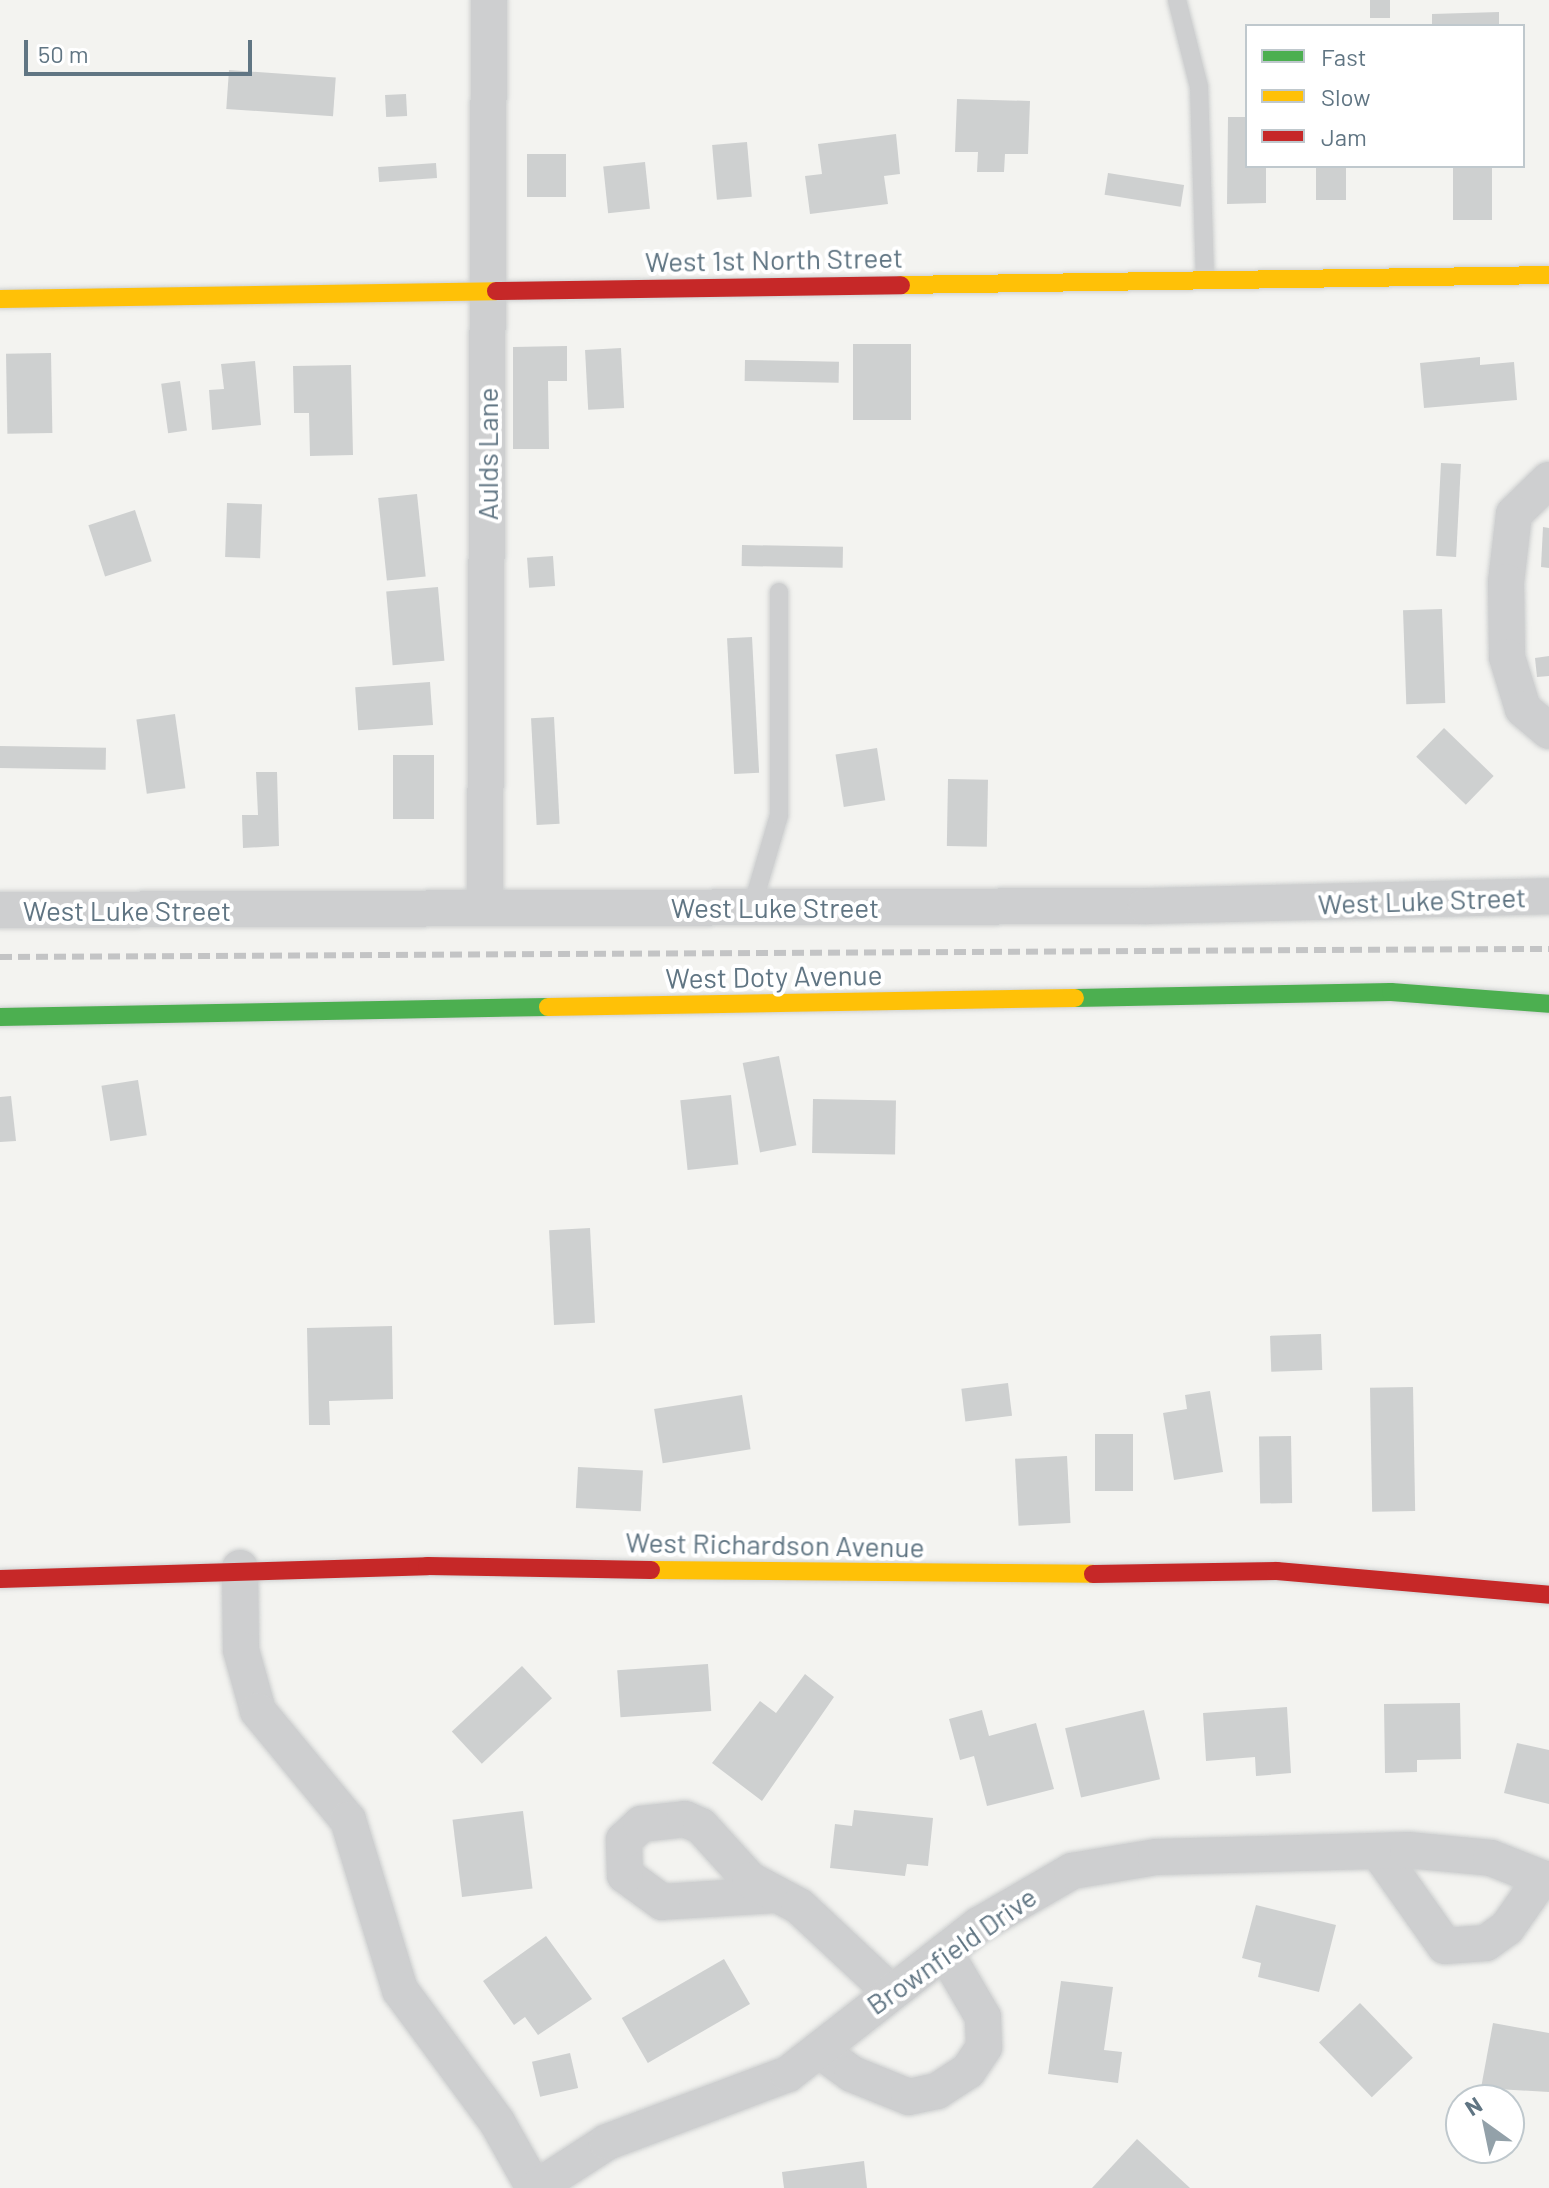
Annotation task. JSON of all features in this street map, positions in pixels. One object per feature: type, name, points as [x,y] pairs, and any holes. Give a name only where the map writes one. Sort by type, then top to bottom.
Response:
[{"type":"street","name":"Aulds Lane","points":[[485,908],[489,0]]},
{"type":"street","name":"West 1st North Street","points":[[0,299],[1549,275]]},
{"type":"street","points":[[1549,480],[1514,514],[1506,582],[1507,657],[1523,709],[1549,731]]},
{"type":"street","name":"West Luke Street","points":[[0,910],[752,907],[1549,896]]},
{"type":"street","name":"West Doty Avenue","points":[[0,1017],[1391,992],[1549,1004]]},
{"type":"street","points":[[240,1568],[241,1650],[258,1711],[348,1820],[400,1990],[421,2029],[497,2122],[535,2188]]},
{"type":"street","name":"West Richardson Avenue","points":[[0,1579],[240,1568],[981,1576],[1277,1571],[1549,1595]]},
{"type":"street","points":[[1378,1851],[1445,1946],[1486,1943],[1507,1928],[1546,1880]]},
{"type":"street","name":"Brownfield Drive","points":[[535,2188],[607,2142],[742,2097],[819,2050],[891,1992],[1023,1897],[1098,1864],[1378,1851],[1464,1853],[1546,1880]]},
{"type":"street","points":[[775,1895],[799,1906],[891,1992]]},
{"type":"street","points":[[819,2050],[852,2074],[909,2097],[937,2091],[968,2071],[984,2047],[983,2017],[945,1952]]},
{"type":"lane","points":[[1177,0],[1199,87],[1205,280]]},
{"type":"lane","points":[[752,907],[779,815],[779,592]]},
{"type":"building","points":[[1370,0],[1390,0],[1390,18],[1370,18]]},
{"type":"building","points":[[1499,12],[1499,24],[1432,24],[1432,14]]},
{"type":"building","points":[[229,70],[336,77],[333,116],[226,109]]},
{"type":"building","points":[[406,94],[407,116],[386,117],[385,95]]},
{"type":"building","points":[[957,99],[1030,101],[1028,154],[1005,154],[1004,172],[977,172],[978,152],[955,152]]},
{"type":"building","points":[[1228,117],[1245,117],[1245,168],[1266,168],[1266,203],[1227,204]]},
{"type":"building","points":[[896,134],[900,174],[884,176],[888,204],[810,214],[805,176],[822,174],[818,144]]},
{"type":"building","points":[[747,142],[752,197],[717,200],[712,145]]},
{"type":"building","points":[[527,154],[566,154],[566,197],[527,197]]},
{"type":"building","points":[[645,162],[650,209],[608,213],[603,166]]},
{"type":"building","points":[[436,163],[437,178],[379,182],[378,167]]},
{"type":"building","points":[[1316,168],[1346,168],[1346,200],[1316,200]]},
{"type":"building","points":[[1453,168],[1492,168],[1492,220],[1453,220]]},
{"type":"building","points":[[1108,173],[1184,185],[1181,207],[1105,195]]},
{"type":"building","points":[[853,344],[911,344],[911,420],[853,420]]},
{"type":"building","points":[[567,346],[567,381],[548,381],[549,449],[513,449],[513,347]]},
{"type":"building","points":[[621,348],[624,408],[588,410],[585,350]]},
{"type":"building","points":[[51,353],[52,433],[7,434],[6,354]]},
{"type":"building","points":[[1480,357],[1480,365],[1514,362],[1517,400],[1424,408],[1420,363]]},
{"type":"building","points":[[745,360],[839,362],[839,383],[745,381]]},
{"type":"building","points":[[255,361],[261,425],[212,430],[209,390],[224,389],[221,364]]},
{"type":"building","points":[[351,365],[353,455],[310,456],[309,413],[294,413],[293,366]]},
{"type":"building","points":[[180,381],[187,431],[168,433],[161,384]]},
{"type":"building","points":[[1441,463],[1461,464],[1456,557],[1436,556]]},
{"type":"building","points":[[417,494],[426,577],[387,581],[378,498]]},
{"type":"building","points":[[227,503],[262,504],[260,558],[225,557]]},
{"type":"building","points":[[135,510],[152,561],[105,576],[88,525]]},
{"type":"building","points":[[1543,527],[1549,528],[1549,568],[1541,567]]},
{"type":"building","points":[[742,545],[843,547],[843,568],[742,566]]},
{"type":"building","points":[[553,556],[555,586],[529,588],[527,558]]},
{"type":"building","points":[[438,587],[444,661],[393,665],[386,592]]},
{"type":"building","points":[[1442,609],[1445,703],[1406,704],[1403,610]]},
{"type":"building","points":[[752,637],[759,773],[734,774],[727,638]]},
{"type":"building","points":[[1549,656],[1549,676],[1537,677],[1535,658]]},
{"type":"building","points":[[430,682],[433,725],[358,730],[355,687]]},
{"type":"building","points":[[175,714],[185,788],[147,794],[136,719]]},
{"type":"building","points":[[554,717],[560,824],[537,825],[531,718]]},
{"type":"building","points":[[1444,728],[1494,776],[1466,805],[1416,757]]},
{"type":"building","points":[[0,746],[106,748],[106,770],[0,768]]},
{"type":"building","points":[[877,748],[885,800],[844,807],[836,755]]},
{"type":"building","points":[[393,755],[434,755],[434,819],[393,819]]},
{"type":"building","points":[[256,772],[277,772],[279,846],[243,848],[242,815],[258,815]]},
{"type":"building","points":[[948,779],[988,780],[987,847],[947,846]]},
{"type":"building","points":[[779,1056],[796,1145],[760,1152],[743,1063]]},
{"type":"building","points":[[138,1080],[147,1135],[110,1141],[101,1086]]},
{"type":"building","points":[[731,1095],[738,1165],[688,1170],[680,1100]]},
{"type":"building","points":[[11,1096],[16,1141],[0,1142],[0,1097]]},
{"type":"building","points":[[813,1099],[896,1100],[895,1154],[812,1153]]},
{"type":"building","points":[[590,1228],[595,1323],[554,1325],[549,1230]]},
{"type":"building","points":[[392,1326],[393,1399],[329,1401],[330,1425],[309,1425],[307,1328]]},
{"type":"building","points":[[1321,1334],[1322,1370],[1271,1372],[1270,1336]]},
{"type":"building","points":[[1008,1383],[1012,1416],[965,1421],[961,1389]]},
{"type":"building","points":[[1413,1387],[1415,1511],[1372,1512],[1370,1388]]},
{"type":"building","points":[[1210,1391],[1223,1472],[1174,1480],[1163,1413],[1187,1409],[1185,1395]]},
{"type":"building","points":[[742,1395],[751,1449],[663,1463],[654,1409]]},
{"type":"building","points":[[1095,1434],[1133,1434],[1133,1491],[1095,1491]]},
{"type":"building","points":[[1291,1436],[1292,1503],[1260,1504],[1259,1437]]},
{"type":"building","points":[[1067,1456],[1071,1523],[1019,1526],[1015,1459]]},
{"type":"building","points":[[578,1467],[643,1470],[641,1511],[576,1508]]},
{"type":"building","points":[[708,1664],[711,1711],[621,1717],[617,1670]]},
{"type":"building","points":[[522,1666],[552,1698],[482,1764],[452,1731]]},
{"type":"building","points":[[805,1674],[834,1697],[762,1801],[712,1763],[760,1701],[776,1713]]},
{"type":"building","points":[[1460,1703],[1461,1759],[1417,1760],[1417,1772],[1385,1773],[1384,1704]]},
{"type":"building","points":[[1287,1707],[1291,1773],[1256,1776],[1255,1757],[1206,1761],[1203,1713]]},
{"type":"building","points":[[982,1710],[989,1736],[1036,1723],[1054,1789],[987,1806],[974,1756],[960,1760],[949,1719]]},
{"type":"building","points":[[1144,1710],[1160,1779],[1081,1797],[1065,1728]]},
{"type":"building","points":[[1517,1743],[1549,1750],[1549,1804],[1504,1793]]},
{"type":"building","points":[[854,1810],[933,1818],[928,1866],[907,1864],[905,1876],[830,1868],[835,1824],[852,1826]]},
{"type":"building","points":[[523,1811],[533,1888],[462,1897],[453,1820]]},
{"type":"building","points":[[1256,1905],[1336,1925],[1319,1992],[1258,1977],[1261,1963],[1242,1958]]},
{"type":"building","points":[[546,1936],[592,1999],[538,2035],[525,2017],[514,2025],[483,1981]]},
{"type":"building","points":[[724,1959],[750,2004],[648,2063],[622,2018]]},
{"type":"building","points":[[1061,1981],[1113,1987],[1104,2050],[1122,2052],[1118,2083],[1048,2074]]},
{"type":"building","points":[[1360,2003],[1413,2058],[1372,2097],[1319,2043]]},
{"type":"building","points":[[1493,2023],[1549,2033],[1549,2092],[1525,2091],[1525,2084],[1482,2084]]},
{"type":"building","points":[[570,2053],[578,2088],[540,2097],[532,2062]]},
{"type":"building","points":[[1137,2139],[1190,2188],[1092,2188]]},
{"type":"building","points":[[864,2161],[867,2188],[784,2188],[782,2172]]},
{"type":"railway","points":[[0,957],[1549,949]]},
{"type":"traffic: fast","points":[[1075,998],[1391,992],[1549,1004]]},
{"type":"traffic: fast","points":[[0,1017],[548,1007]]},
{"type":"traffic: slow","points":[[901,285],[1549,275]]},
{"type":"traffic: slow","points":[[0,299],[496,291]]},
{"type":"traffic: slow","points":[[548,1007],[1075,998]]},
{"type":"traffic: slow","points":[[651,1570],[1093,1574]]},
{"type":"traffic: jam","points":[[496,291],[901,285]]},
{"type":"traffic: jam","points":[[0,1579],[427,1566],[651,1570]]},
{"type":"traffic: jam","points":[[1093,1574],[1277,1571],[1549,1595]]}]
